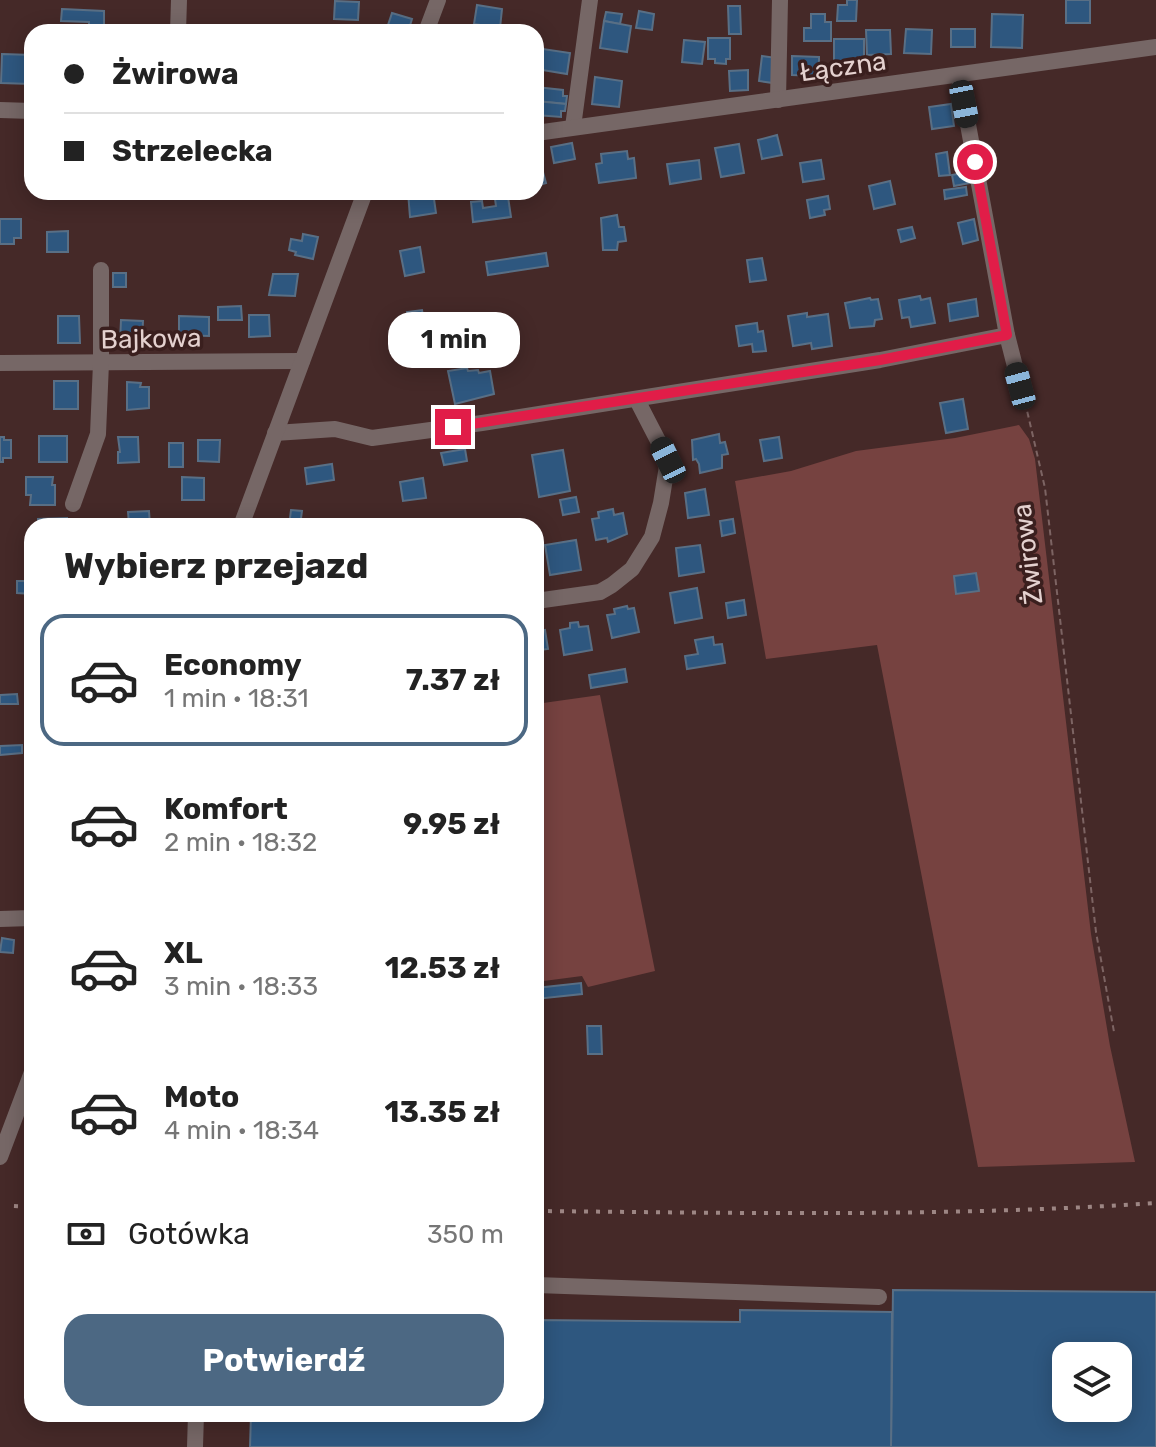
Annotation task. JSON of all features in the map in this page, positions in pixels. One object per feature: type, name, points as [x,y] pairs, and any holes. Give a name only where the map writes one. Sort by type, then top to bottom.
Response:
[{"type":"street","points":[[178,24],[179,0]]},
{"type":"street","points":[[429,24],[438,0]]},
{"type":"street","points":[[573,127],[590,0]]},
{"type":"street","points":[[778,100],[780,0]]},
{"type":"street","name":"Łączna","points":[[544,132],[1156,47]]},
{"type":"street","points":[[959,76],[1007,335],[1020,386]]},
{"type":"street","points":[[0,110],[24,111]]},
{"type":"street","points":[[244,518],[362,200]]},
{"type":"street","points":[[73,504],[98,434],[101,270]]},
{"type":"street","points":[[275,433],[335,429],[372,438],[637,400],[880,360],[1007,335]]},
{"type":"street","name":"Bajkowa","points":[[0,363],[302,361]]},
{"type":"street","points":[[544,600],[600,592],[632,569],[652,537],[668,460],[637,400]]},
{"type":"street","points":[[0,919],[24,918]]},
{"type":"street","points":[[0,1157],[24,1093]]},
{"type":"street","points":[[544,1285],[879,1297]]},
{"type":"street","points":[[195,1447],[196,1422]]},
{"type":"path","name":"Żwirowa","points":[[1020,386],[1045,488],[1096,932],[1114,1032]]},
{"type":"shaded area","points":[[1019,425],[1029,439],[1035,459],[1091,934],[1110,1046],[1135,1162],[978,1167],[877,645],[766,659],[735,481],[791,471],[856,451],[955,438]]},
{"type":"shaded area","points":[[600,695],[655,971],[588,987],[582,976],[544,981],[544,703]]},
{"type":"building","points":[[847,0],[857,0],[856,21],[837,21],[838,5],[847,5]]},
{"type":"building","points":[[1066,0],[1090,0],[1090,23],[1066,23]]},
{"type":"building","points":[[335,1],[359,2],[358,20],[334,19]]},
{"type":"building","points":[[477,5],[502,9],[500,24],[474,24]]},
{"type":"building","points":[[728,6],[740,6],[741,34],[729,34]]},
{"type":"building","points":[[62,9],[104,11],[104,24],[61,21]]},
{"type":"building","points":[[639,11],[654,14],[652,30],[636,28]]},
{"type":"building","points":[[606,12],[622,14],[620,24],[604,21]]},
{"type":"building","points":[[392,13],[412,19],[410,24],[388,24]]},
{"type":"building","points":[[811,14],[825,14],[825,22],[831,22],[831,41],[804,41],[804,28],[811,28]]},
{"type":"building","points":[[992,14],[1023,15],[1022,48],[991,47]]},
{"type":"building","points":[[604,21],[631,26],[627,52],[600,48]]},
{"type":"building","points":[[906,29],[932,30],[931,54],[904,53]]},
{"type":"building","points":[[951,29],[975,29],[975,47],[951,47]]},
{"type":"building","points":[[866,30],[890,30],[891,54],[867,55]]},
{"type":"building","points":[[708,38],[730,38],[730,59],[726,59],[726,64],[708,59]]},
{"type":"building","points":[[834,39],[864,39],[864,59],[853,59],[853,66],[834,65]]},
{"type":"building","points":[[684,40],[705,42],[702,64],[682,62]]},
{"type":"building","points":[[544,49],[570,53],[567,74],[544,70]]},
{"type":"building","points":[[2,54],[24,55],[24,84],[1,83]]},
{"type":"building","points":[[762,56],[777,58],[773,83],[759,81]]},
{"type":"building","points":[[792,56],[819,57],[819,76],[792,75]]},
{"type":"building","points":[[748,70],[748,90],[730,91],[729,71]]},
{"type":"building","points":[[595,77],[622,81],[619,107],[592,104]]},
{"type":"building","points":[[544,88],[563,90],[563,96],[567,96],[566,104],[544,102]]},
{"type":"building","points":[[544,102],[566,104],[561,117],[544,116]]},
{"type":"building","points":[[951,104],[954,126],[932,129],[929,107]]},
{"type":"building","points":[[777,135],[782,155],[762,159],[758,140]]},
{"type":"building","points":[[572,143],[575,159],[554,163],[551,147]]},
{"type":"building","points":[[739,144],[744,173],[721,177],[715,148]]},
{"type":"building","points":[[627,151],[628,159],[634,158],[636,178],[599,183],[596,164],[602,163],[601,154]]},
{"type":"building","points":[[947,152],[950,175],[939,176],[936,154]]},
{"type":"building","points":[[699,160],[701,179],[670,184],[667,164]]},
{"type":"building","points":[[821,160],[824,179],[803,182],[800,163]]},
{"type":"building","points":[[968,172],[970,183],[954,186],[952,175]]},
{"type":"building","points":[[890,181],[895,204],[874,209],[869,186]]},
{"type":"building","points":[[966,187],[967,195],[945,199],[944,190]]},
{"type":"building","points":[[828,196],[830,209],[824,210],[825,215],[810,218],[807,200]]},
{"type":"building","points":[[409,200],[434,200],[436,213],[410,217]]},
{"type":"building","points":[[495,200],[508,200],[511,217],[473,222],[471,202],[482,201],[483,208],[496,206]]},
{"type":"building","points":[[617,215],[619,227],[624,227],[626,241],[618,242],[617,250],[603,250],[601,218]]},
{"type":"building","points":[[0,219],[21,219],[21,238],[14,238],[14,244],[0,244]]},
{"type":"building","points":[[974,219],[978,240],[963,244],[958,223]]},
{"type":"building","points":[[912,227],[915,238],[901,242],[898,230]]},
{"type":"building","points":[[68,231],[68,252],[47,252],[47,232]]},
{"type":"building","points":[[303,234],[318,237],[313,259],[295,255],[296,252],[289,250],[291,239],[302,241]]},
{"type":"building","points":[[420,247],[424,272],[405,276],[400,251]]},
{"type":"building","points":[[546,253],[548,266],[488,275],[486,262]]},
{"type":"building","points":[[762,258],[766,280],[750,282],[747,260]]},
{"type":"building","points":[[113,273],[126,273],[126,287],[113,287]]},
{"type":"building","points":[[273,274],[298,274],[295,296],[269,295]]},
{"type":"building","points":[[920,296],[921,300],[930,298],[935,323],[911,327],[909,317],[902,318],[899,300]]},
{"type":"building","points":[[878,299],[882,319],[875,320],[874,326],[850,328],[845,303]]},
{"type":"building","points":[[976,299],[978,316],[950,321],[948,304]]},
{"type":"building","points":[[241,306],[242,320],[218,320],[218,307]]},
{"type":"building","points":[[422,310],[425,329],[410,331],[407,312]]},
{"type":"building","points":[[807,313],[807,317],[828,314],[832,346],[812,349],[811,343],[793,346],[788,316]]},
{"type":"building","points":[[249,315],[269,315],[270,336],[249,337]]},
{"type":"building","points":[[58,316],[79,316],[80,343],[58,343]]},
{"type":"building","points":[[179,316],[209,317],[209,336],[179,335]]},
{"type":"building","points":[[121,320],[143,321],[142,342],[120,342]]},
{"type":"building","points":[[757,323],[758,332],[763,331],[766,351],[753,352],[752,344],[739,346],[736,326]]},
{"type":"building","points":[[483,329],[486,346],[461,350],[458,334]]},
{"type":"building","points":[[467,368],[479,373],[490,371],[494,394],[455,404],[448,371]]},
{"type":"building","points":[[54,381],[78,381],[78,409],[54,409]]},
{"type":"building","points":[[127,382],[149,387],[149,408],[127,410]]},
{"type":"building","points":[[963,399],[968,429],[946,433],[940,403]]},
{"type":"building","points":[[719,434],[720,443],[725,442],[728,454],[722,455],[722,468],[700,473],[699,464],[696,459],[693,460],[692,440]]},
{"type":"building","points":[[39,436],[67,436],[67,462],[39,462]]},
{"type":"building","points":[[0,437],[11,440],[11,458],[3,458],[3,462],[0,462]]},
{"type":"building","points":[[118,437],[138,437],[139,462],[118,463]]},
{"type":"building","points":[[779,437],[782,458],[764,461],[760,440]]},
{"type":"building","points":[[198,440],[220,440],[219,462],[198,461]]},
{"type":"building","points":[[169,443],[183,443],[183,467],[169,467]]},
{"type":"building","points":[[465,449],[467,461],[444,465],[441,453]]},
{"type":"building","points":[[563,450],[570,491],[539,497],[532,455]]},
{"type":"building","points":[[332,464],[334,480],[307,484],[305,468]]},
{"type":"building","points":[[26,477],[53,477],[55,505],[30,505],[31,495],[26,495]]},
{"type":"building","points":[[182,477],[204,478],[204,500],[182,500]]},
{"type":"building","points":[[423,478],[426,498],[403,501],[400,482]]},
{"type":"building","points":[[705,489],[709,515],[688,518],[685,493]]},
{"type":"building","points":[[576,497],[579,512],[563,515],[560,500]]},
{"type":"building","points":[[613,509],[614,515],[623,513],[627,534],[608,542],[607,538],[596,540],[592,519],[599,518],[598,512]]},
{"type":"building","points":[[291,510],[302,511],[301,518],[290,518]]},
{"type":"building","points":[[149,511],[150,518],[128,518],[128,512]]},
{"type":"building","points":[[733,519],[735,533],[722,536],[720,521]]},
{"type":"building","points":[[576,540],[581,570],[550,575],[545,545]]},
{"type":"building","points":[[700,545],[704,572],[679,576],[676,548]]},
{"type":"building","points":[[976,573],[979,591],[956,594],[954,576]]},
{"type":"building","points":[[17,581],[24,581],[24,593],[17,593]]},
{"type":"building","points":[[697,588],[702,618],[675,623],[670,593]]},
{"type":"building","points":[[744,600],[746,615],[728,618],[726,603]]},
{"type":"building","points":[[627,606],[628,609],[634,608],[639,632],[612,638],[607,615],[615,614],[614,609]]},
{"type":"building","points":[[578,622],[579,627],[588,626],[592,650],[564,655],[560,630]]},
{"type":"building","points":[[544,630],[548,649],[544,650]]},
{"type":"building","points":[[713,637],[714,645],[722,644],[725,663],[687,669],[685,656],[698,654],[695,640]]},
{"type":"building","points":[[625,669],[627,682],[591,688],[589,675]]},
{"type":"building","points":[[17,694],[18,704],[0,704],[0,695]]},
{"type":"building","points":[[22,745],[22,753],[0,755],[0,746]]},
{"type":"building","points":[[2,938],[14,940],[13,953],[0,952]]},
{"type":"building","points":[[581,983],[582,994],[544,998],[544,987]]},
{"type":"building","points":[[587,1026],[601,1026],[602,1054],[588,1054]]},
{"type":"building","points":[[893,1290],[1156,1292],[1156,1447],[891,1447]]},
{"type":"building","points":[[740,1310],[892,1312],[891,1447],[250,1447],[251,1422],[544,1422],[544,1320],[740,1322]]},
{"type":"railway","points":[[544,1211],[923,1212],[1156,1203]]},
{"type":"railway","points":[[14,1206],[24,1207]]},
{"type":"route","points":[[453,427],[880,360],[1007,335],[975,162]]}]
